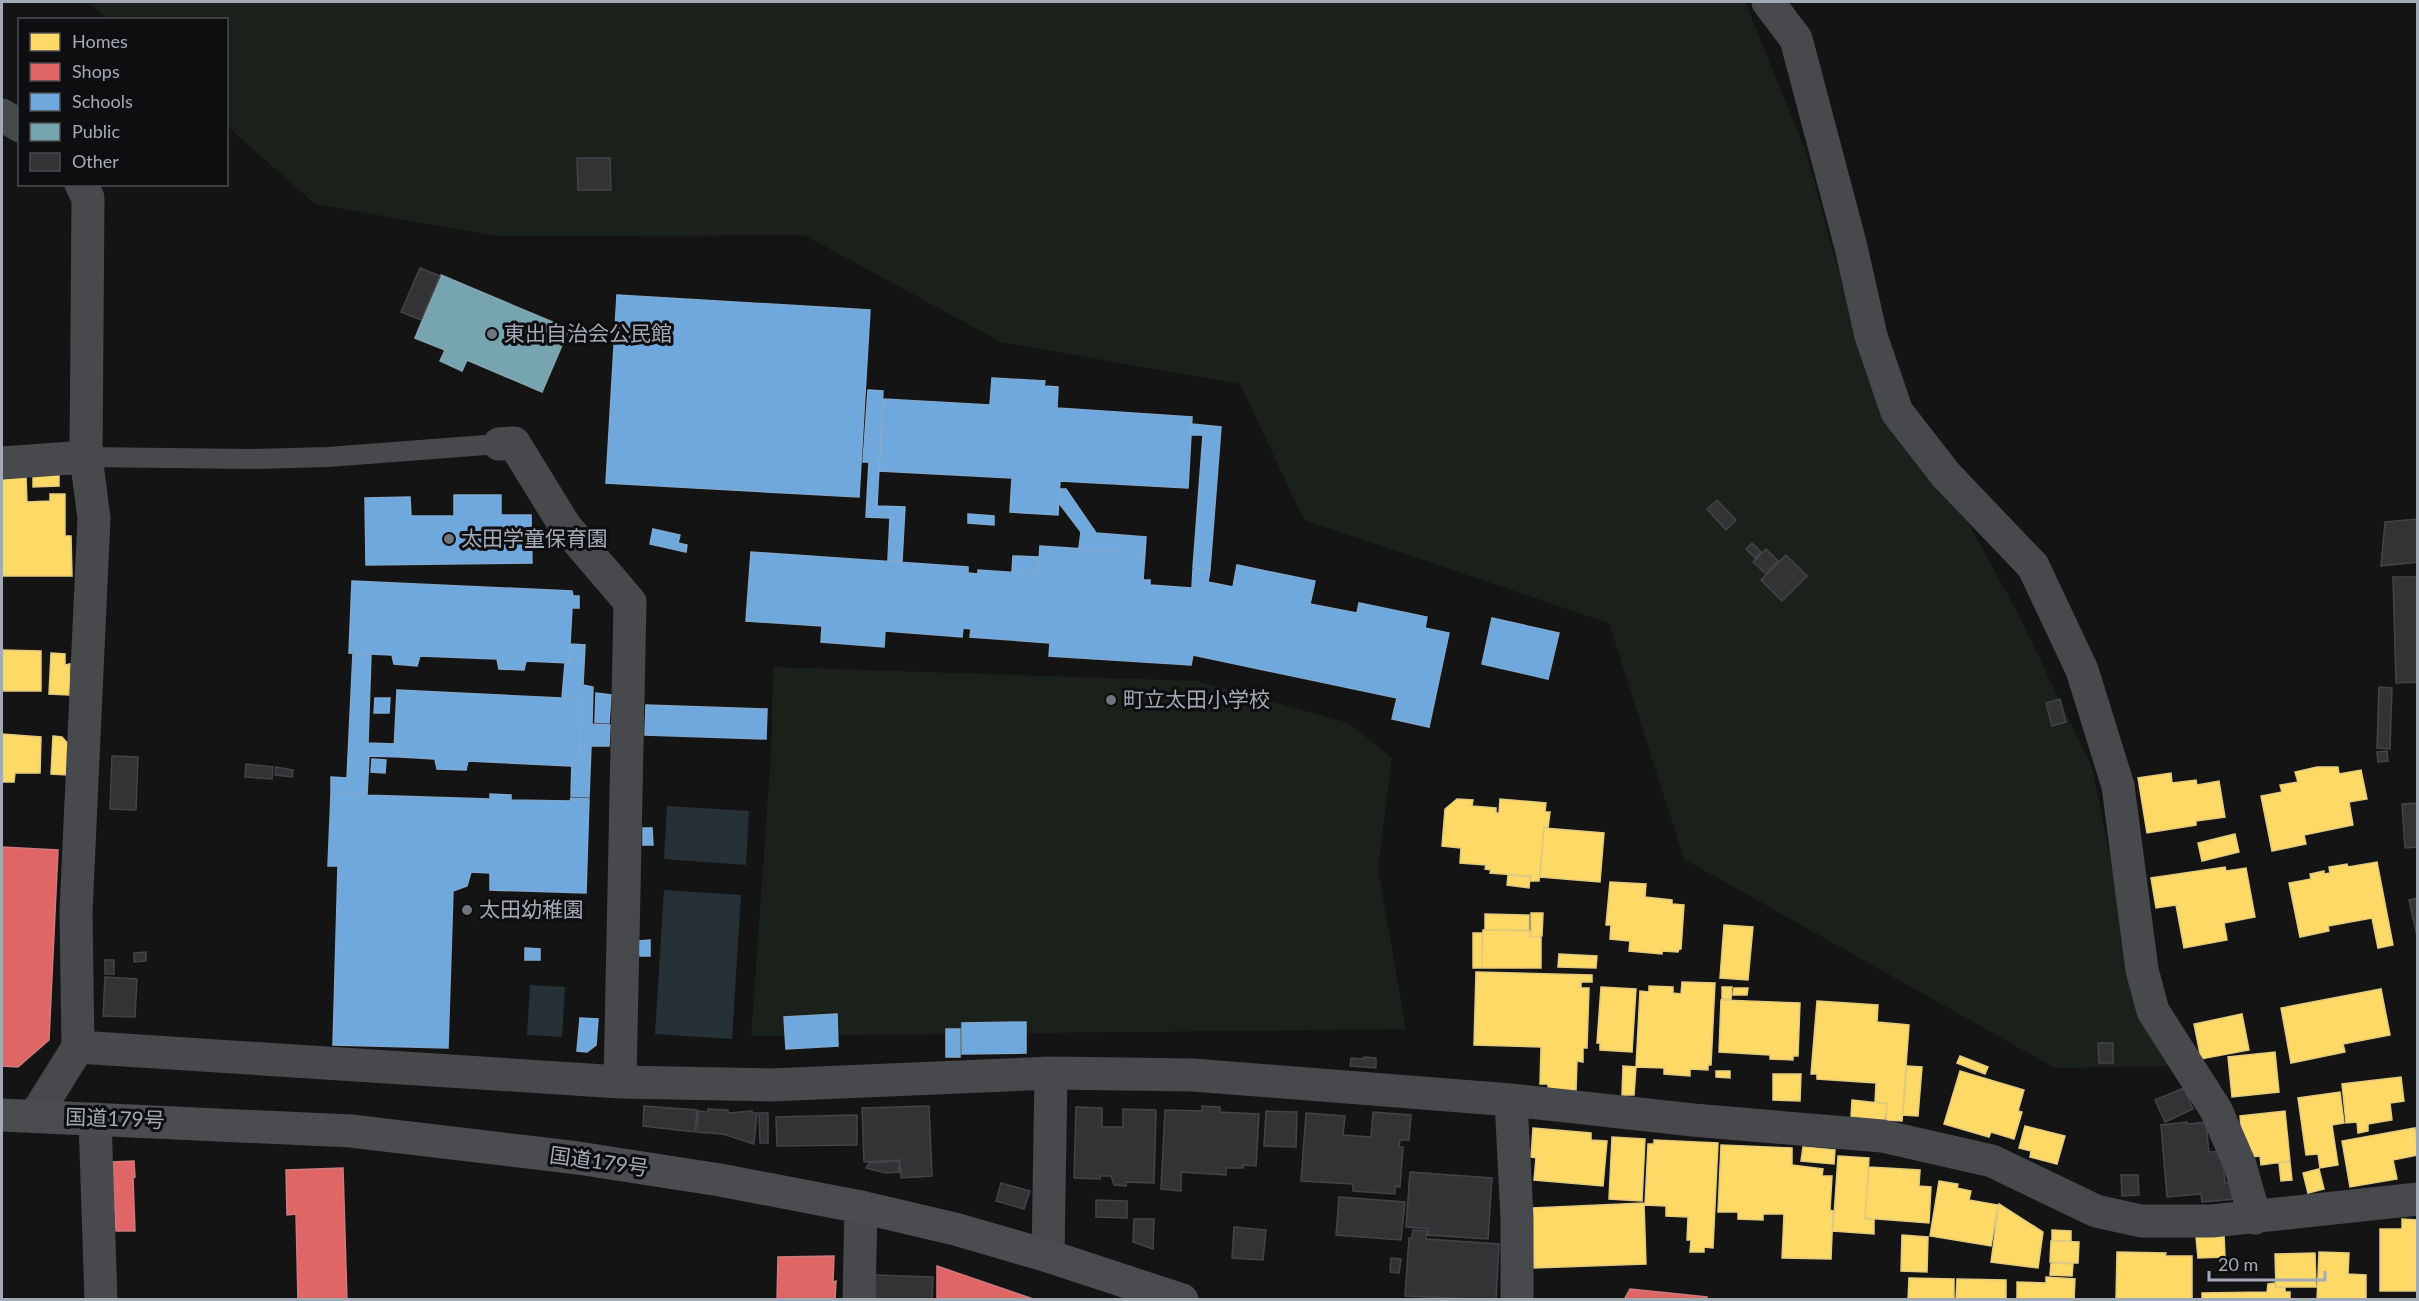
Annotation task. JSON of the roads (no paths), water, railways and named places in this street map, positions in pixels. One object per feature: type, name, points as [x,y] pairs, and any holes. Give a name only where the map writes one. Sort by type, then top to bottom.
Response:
[{"type":"highway","name":"国道179号","points":[[2,1115],[351,1131],[578,1158],[720,1180],[861,1206],[955,1229],[1182,1299]]},
{"type":"street","points":[[1768,2],[1796,39],[1851,248],[1871,336],[1897,412],[1946,475],[2033,566],[2082,670],[2118,786],[2142,970],[2153,1011],[2216,1110],[2240,1165],[2255,1218]]},
{"type":"street","points":[[2,115],[18,125]]},
{"type":"street","points":[[35,1116],[78,1047],[76,912],[94,518],[86,457],[88,198],[82,186]]},
{"type":"street","points":[[499,444],[514,443],[565,526],[630,602],[620,1082]]},
{"type":"street","points":[[2,463],[86,457]]},
{"type":"street","points":[[78,1047],[620,1082],[771,1085],[1051,1073],[1193,1075],[1511,1100],[1693,1120],[1882,1136],[1992,1161],[2096,1211],[2141,1221],[2212,1221],[2255,1218],[2418,1199]]},
{"type":"street","points":[[1048,1256],[1051,1073]]},
{"type":"street","points":[[1511,1100],[1517,1218],[1517,1299]]},
{"type":"street","points":[[95,1119],[101,1299]]},
{"type":"street","points":[[859,1299],[861,1206]]},
{"type":"lane","points":[[86,457],[251,459],[328,457],[499,444]]},
{"type":"place","name":"東出自治会公民館","points":[[492,334]]},
{"type":"place","name":"太田学童保育園","points":[[449,539]]},
{"type":"place","name":"町立太田小学校","points":[[1111,700]]},
{"type":"place","name":"太田幼稚園","points":[[467,910]]}]
